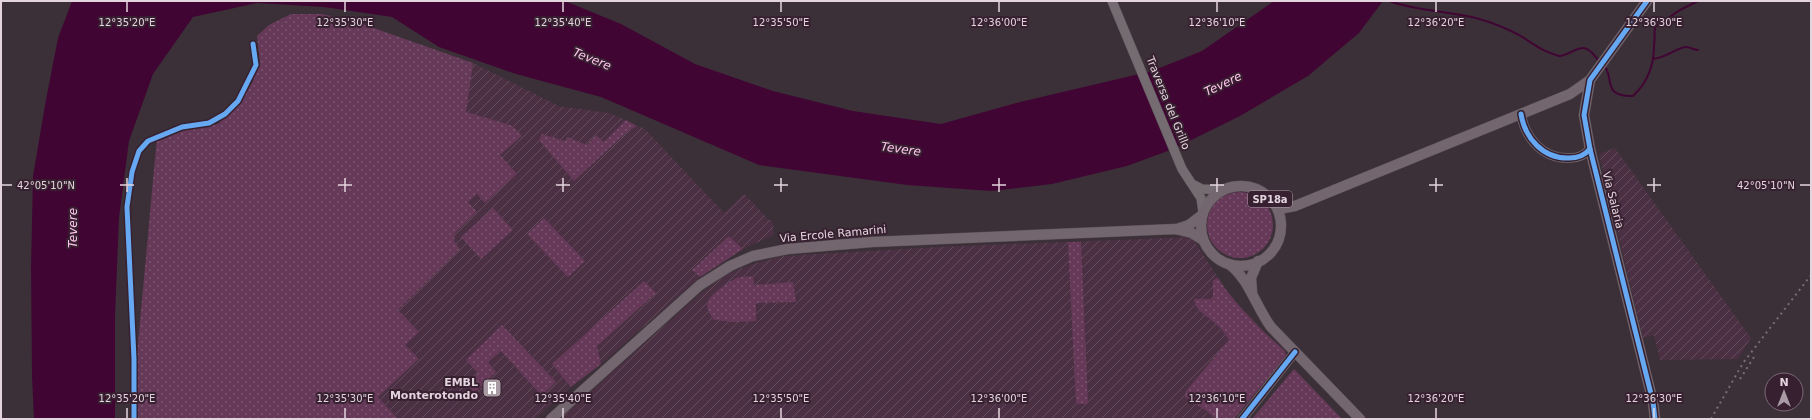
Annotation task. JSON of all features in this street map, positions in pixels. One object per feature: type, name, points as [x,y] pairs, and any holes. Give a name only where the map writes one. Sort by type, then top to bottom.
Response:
[{"type":"main road","name":"Traversa del Grillo","points":[[1112,1],[1179,162],[1185,175],[1201,198],[1203,214],[1200,227],[1203,240]]},
{"type":"main road","name":"Via Salaria","points":[[1647,1],[1592,78],[1584,115],[1590,149],[1653,402],[1655,419]]},
{"type":"main road","points":[[1276,206],[1284,208],[1294,206],[1574,92],[1592,78]]},
{"type":"main road","points":[[1564,96],[1572,96],[1576,98],[1584,115]]},
{"type":"main road","points":[[1521,114],[1523,124],[1530,137],[1549,155],[1560,158],[1575,158],[1585,155],[1590,149]]},
{"type":"main road","points":[[1192,184],[1202,189],[1222,190]]},
{"type":"main road","name":"SP18a","points":[[1222,190],[1234,186],[1252,188],[1268,197],[1276,206],[1280,217],[1278,239],[1273,249],[1258,261],[1247,265],[1229,264]]},
{"type":"main road","points":[[1203,214],[1212,197],[1222,190]]},
{"type":"main road","name":"Via Ercole Ramarini","points":[[551,419],[700,285],[730,266],[753,256],[788,249],[872,242],[1175,229],[1189,225],[1203,214]]},
{"type":"main road","name":"Via Ercole Ramarini","points":[[1175,229],[1192,233],[1203,240]]},
{"type":"main road","points":[[1203,240],[1210,252],[1229,264],[1243,280],[1254,297],[1263,316],[1271,327],[1360,418]]},
{"type":"main road","points":[[1254,297],[1251,278],[1258,261]]},
{"type":"main road","points":[[1242,419],[1295,352]]},
{"type":"street","points":[[134,419],[134,359],[127,207],[132,172],[139,151],[148,141],[182,127],[209,123],[225,114],[238,101],[256,65],[253,44]]},
{"type":"shaded area","points":[[291,14],[321,14],[351,20],[473,63],[466,112],[513,126],[522,136],[500,155],[517,174],[485,203],[477,194],[468,202],[477,212],[455,233],[454,241],[460,249],[398,310],[419,332],[405,345],[419,359],[378,397],[398,419],[133,419],[135,376],[157,137],[218,124],[240,103],[253,81],[260,62],[257,36],[269,25]]},
{"type":"shaded area","points":[[473,63],[559,106],[609,113],[626,120],[604,142],[587,146],[566,137],[565,141],[574,181],[628,131],[637,126],[644,128],[724,213],[744,194],[768,219],[773,222],[774,235],[743,249],[729,236],[692,270],[700,277],[601,364],[597,346],[655,293],[644,281],[553,364],[571,387],[535,419],[398,419],[378,397],[419,359],[405,345],[418,332],[397,310],[460,249],[454,241],[455,233],[477,212],[468,202],[477,194],[485,203],[496,192],[500,155],[522,136],[513,126],[464,112]]},
{"type":"shaded area","points":[[626,120],[637,126],[628,131],[574,181],[539,140],[542,134],[565,141],[567,137],[587,145],[596,135],[604,142]]},
{"type":"shaded area","points":[[1615,148],[1751,338],[1738,359],[1660,360],[1654,335],[1643,338],[1599,154]]},
{"type":"shaded area","points":[[1234,192],[1246,192],[1258,197],[1268,207],[1273,219],[1271,238],[1258,253],[1246,258],[1234,258],[1222,253],[1212,243],[1207,231],[1207,219],[1212,207],[1222,197]]},
{"type":"shaded area","points":[[493,208],[513,230],[481,259],[461,237]]},
{"type":"shaded area","points":[[544,218],[585,261],[568,277],[527,234]]},
{"type":"shaded area","points":[[729,236],[743,249],[700,277],[692,270]]},
{"type":"shaded area","points":[[1192,237],[1227,292],[1268,336],[1205,411],[1216,419],[800,419],[799,417],[797,419],[560,419],[701,293],[731,272],[759,262],[784,256],[937,247]]},
{"type":"shaded area","points":[[1068,242],[1081,242],[1088,404],[1076,404]]},
{"type":"shaded area","points":[[753,276],[754,285],[793,282],[796,302],[756,303],[756,321],[734,322],[714,320],[708,310],[707,305],[710,298],[722,287],[733,280],[741,277]]},
{"type":"shaded area","points":[[1218,278],[1249,317],[1285,351],[1286,356],[1234,419],[1216,419],[1185,397],[1186,391],[1229,340],[1221,328],[1203,314],[1197,307],[1194,299],[1213,299],[1213,280]]},
{"type":"shaded area","points":[[644,281],[656,293],[597,346],[601,364],[571,387],[552,364]]},
{"type":"shaded area","points":[[502,325],[556,382],[542,396],[501,351],[488,362],[496,372],[474,393],[467,384],[478,373],[466,360]]},
{"type":"shaded area","points":[[1294,369],[1342,419],[1252,419]]},
{"type":"water","name":"Tevere","points":[[72,1],[565,1],[621,24],[695,64],[773,91],[853,111],[941,124],[1020,102],[1152,71],[1202,51],[1274,1],[1383,1],[1359,33],[1308,76],[1240,116],[1173,149],[1127,166],[1052,184],[991,191],[907,185],[759,165],[601,97],[516,74],[439,47],[392,17],[324,7],[257,3],[193,17],[153,74],[129,141],[119,218],[115,316],[115,419],[34,419],[31,268],[33,176],[58,38]]},
{"type":"waterway","points":[[1389,1],[1410,7],[1465,16],[1498,25],[1519,35],[1542,50],[1559,56],[1582,48],[1586,49],[1599,61]]},
{"type":"waterway","points":[[1604,66],[1609,75],[1613,90],[1623,95],[1633,96],[1646,79],[1651,67],[1654,53],[1655,27],[1680,10],[1698,1]]},
{"type":"waterway","points":[[1653,59],[1663,57],[1683,47],[1698,50]]},
{"type":"railway","points":[[1711,419],[1743,363],[1811,275]]},
{"type":"railway","points":[[1740,379],[1756,354]]},
{"type":"cycle path","points":[[1647,1],[1590,80],[1584,115],[1590,149],[1653,402],[1655,419]]},
{"type":"cycle path","points":[[134,419],[134,359],[127,207],[132,172],[139,151],[148,141],[182,127],[209,123],[225,114],[238,101],[256,65],[253,44]]},
{"type":"cycle path","points":[[1521,114],[1523,123],[1531,139],[1543,151],[1560,157],[1575,158],[1583,155],[1590,149]]},
{"type":"cycle path","points":[[1242,419],[1295,352]]},
{"type":"place","name":"EMBL Monterotondo","points":[[492,388]]}]
